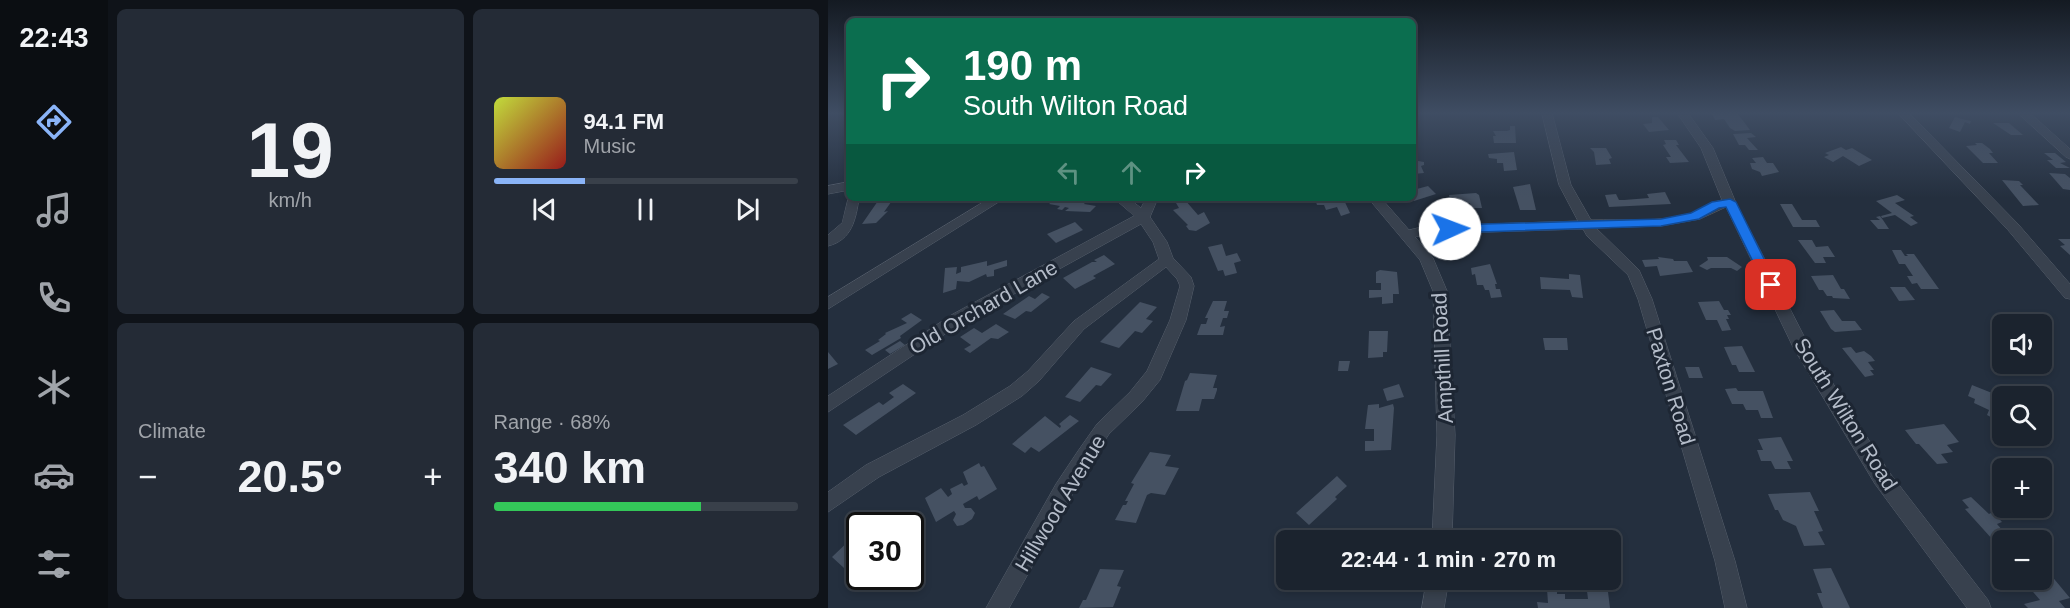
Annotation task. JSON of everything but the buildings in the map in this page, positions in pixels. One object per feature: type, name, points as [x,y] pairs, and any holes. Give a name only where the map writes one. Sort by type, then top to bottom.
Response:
[{"type":"street","name":"Paxton Road","points":[[1556,141],[1565,185],[1587,225],[1592,233],[1634,273],[1645,299],[1725,561],[1736,608]]},
{"type":"street","name":"South Wilton Road","points":[[1702,141],[1801,347],[1882,478],[1980,608]]},
{"type":"street","points":[[1930,141],[2013,227],[2070,294]]},
{"type":"street","points":[[2055,141],[2070,155]]},
{"type":"street","points":[[828,190],[846,187]]},
{"type":"street","points":[[828,242],[848,225],[853,201]]},
{"type":"street","points":[[828,304],[994,201]]},
{"type":"street","name":"Hillwood Avenue","points":[[997,608],[1062,490],[1084,456],[1103,429],[1136,397],[1154,375],[1178,320],[1187,286],[1184,277],[1167,260],[1160,242],[1143,217],[1124,201]]},
{"type":"street","points":[[1143,217],[1151,201]]},
{"type":"street","name":"Ampthill Road","points":[[1377,201],[1426,258],[1440,291],[1446,435],[1442,530]]},
{"type":"street","points":[[1407,235],[1426,230],[1587,225],[1683,219],[1695,216],[1716,205],[1730,202]]},
{"type":"street","name":"Old Orchard Lane","points":[[828,405],[958,318],[1143,217]]},
{"type":"street","points":[[828,503],[874,470],[996,405],[1020,389],[1042,369],[1059,345],[1078,325],[1113,297],[1167,260]]},
{"type":"street","points":[[1433,608],[1436,590]]},
{"type":"route","points":[[1450,229],[1661,222],[1695,216],[1716,205],[1730,202],[1771,285]]}]
